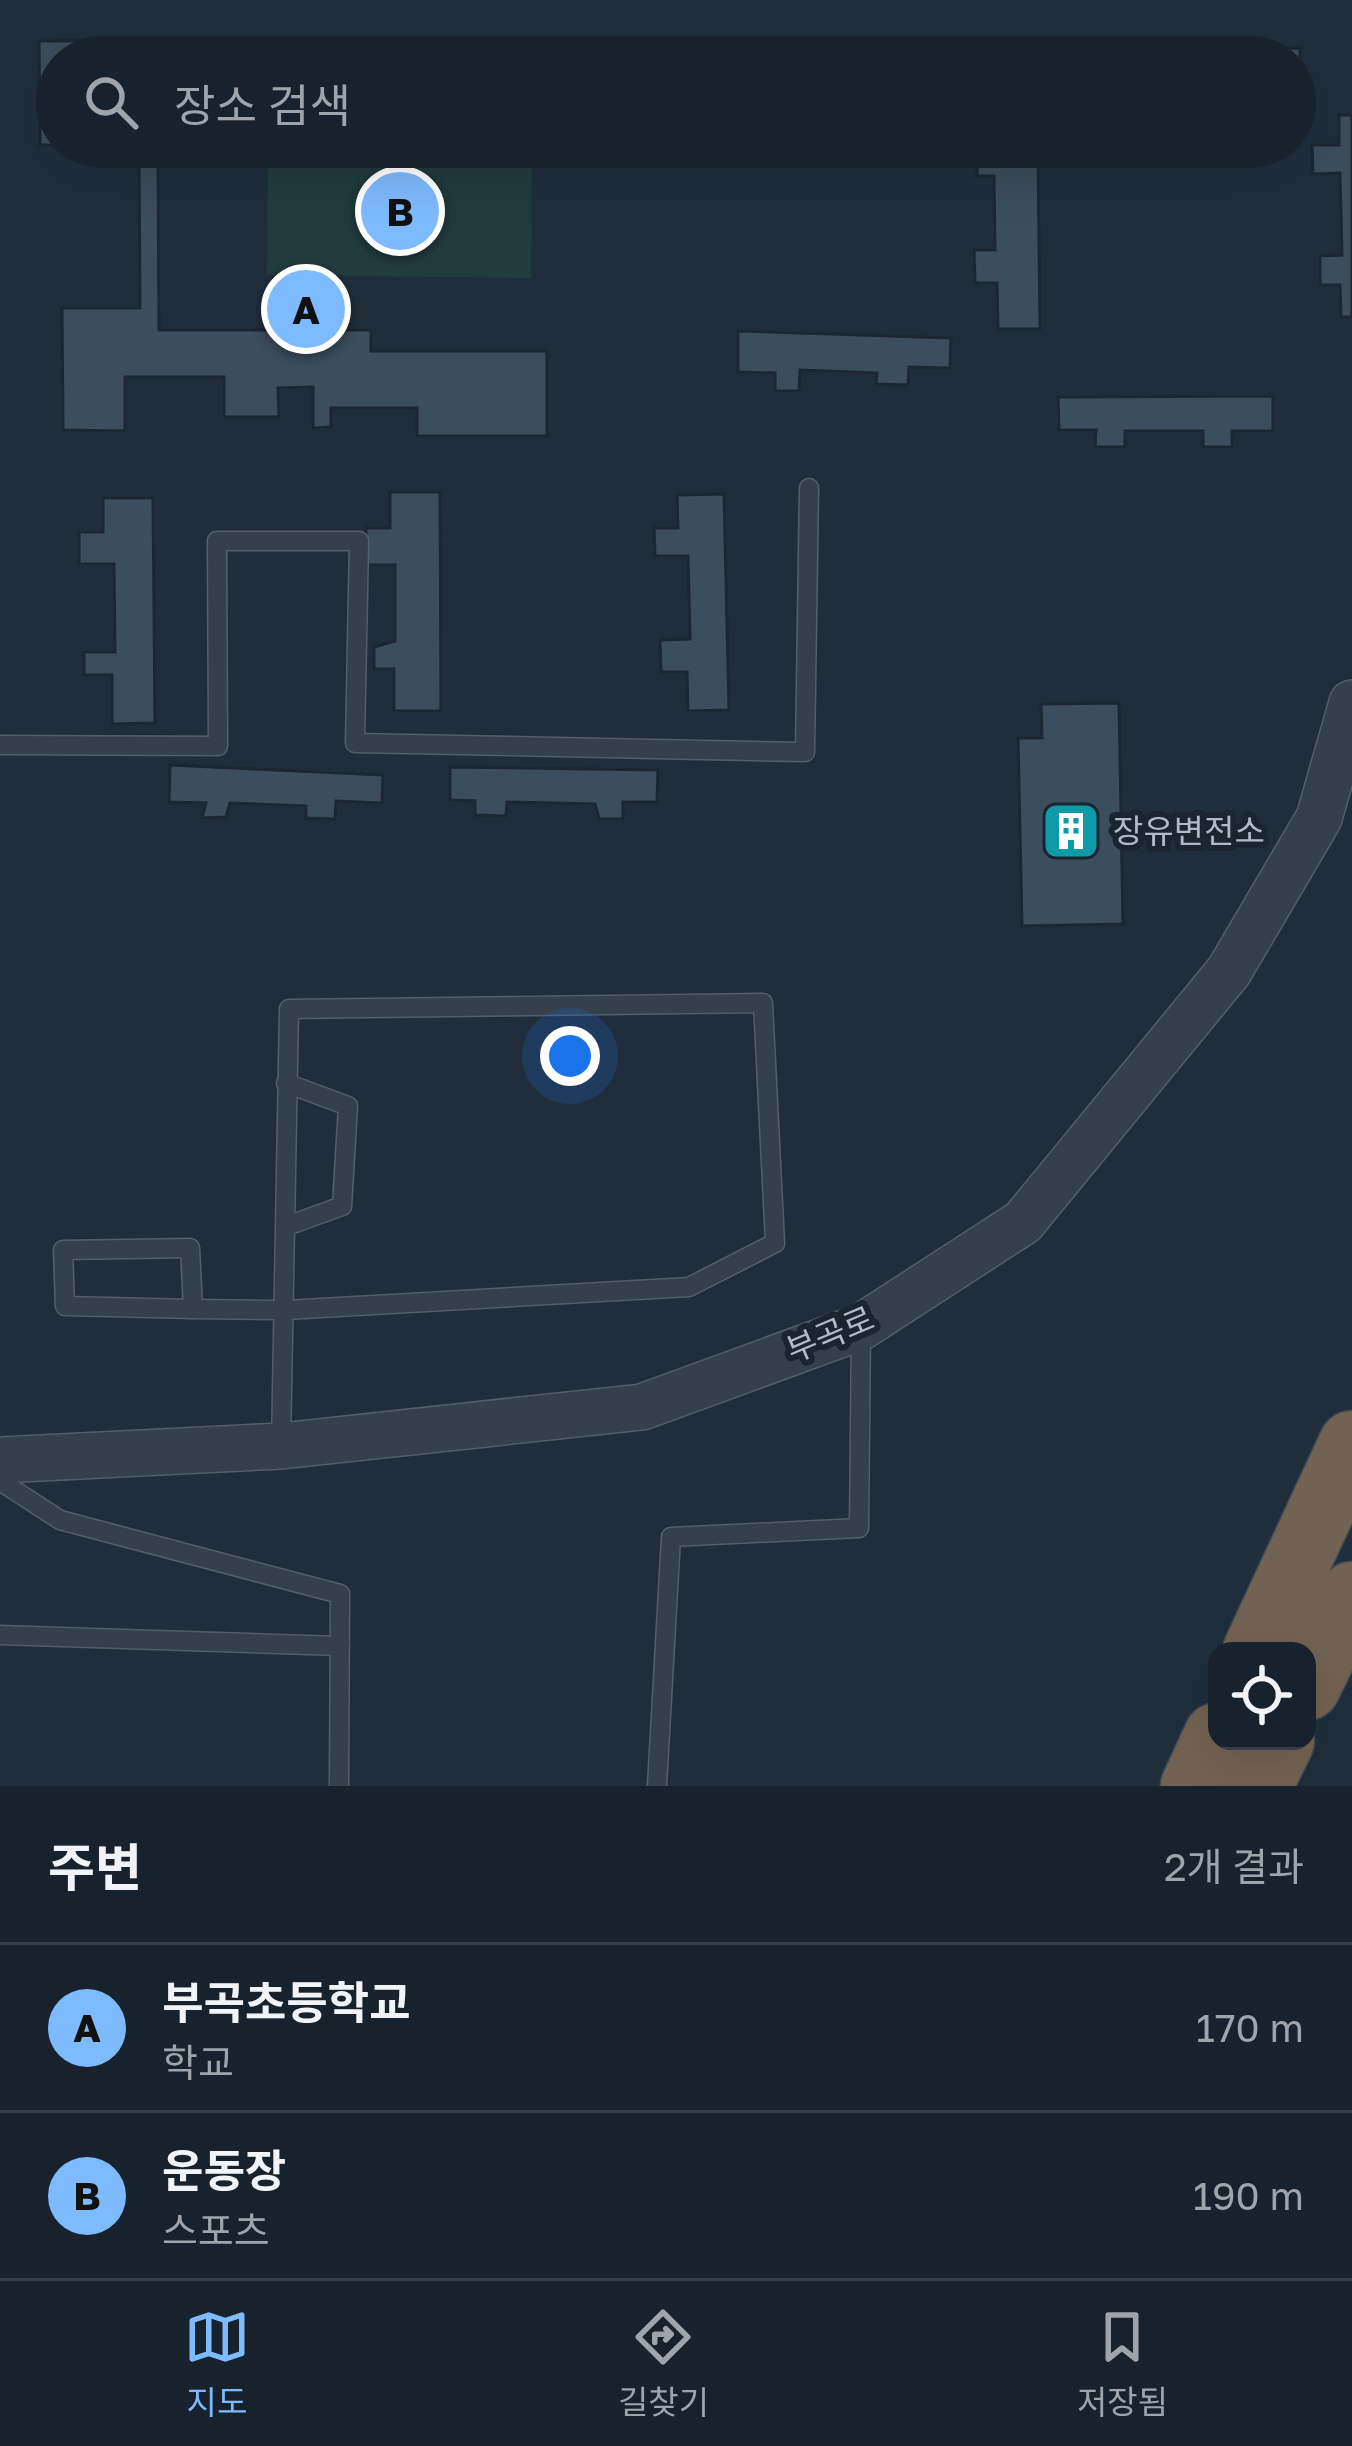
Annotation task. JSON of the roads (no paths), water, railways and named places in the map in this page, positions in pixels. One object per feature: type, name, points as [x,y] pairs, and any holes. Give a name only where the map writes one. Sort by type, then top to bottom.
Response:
[{"type":"highway","points":[[1260,1642],[1352,1444]]},
{"type":"highway","points":[[1316,1668],[1352,1594]]},
{"type":"highway","points":[[1194,1786],[1211,1750]]},
{"type":"highway","points":[[1259,1786],[1277,1750]]},
{"type":"street","name":"부곡로","points":[[0,1460],[281,1446],[642,1407],[861,1327],[1023,1222],[1229,970],[1318,818],[1352,703]]},
{"type":"lane","points":[[0,746],[218,746],[217,541],[359,542],[355,743],[805,752],[809,488]]},
{"type":"lane","points":[[193,1310],[190,1248],[64,1250],[65,1306],[193,1310],[286,1310],[688,1287],[775,1243],[763,1003],[289,1009],[286,1310],[281,1446]]},
{"type":"lane","points":[[286,1083],[348,1106],[342,1205],[286,1226]]},
{"type":"lane","points":[[657,1786],[671,1538],[859,1528],[861,1327]]},
{"type":"lane","points":[[0,1481],[60,1520],[340,1594],[339,1786]]},
{"type":"lane","points":[[0,1635],[340,1646]]},
{"type":"place","name":"운동장","points":[[400,211]]},
{"type":"place","name":"부곡초등학교","points":[[306,309]]},
{"type":"place","name":"장유변전소","points":[[1071,831]]}]
